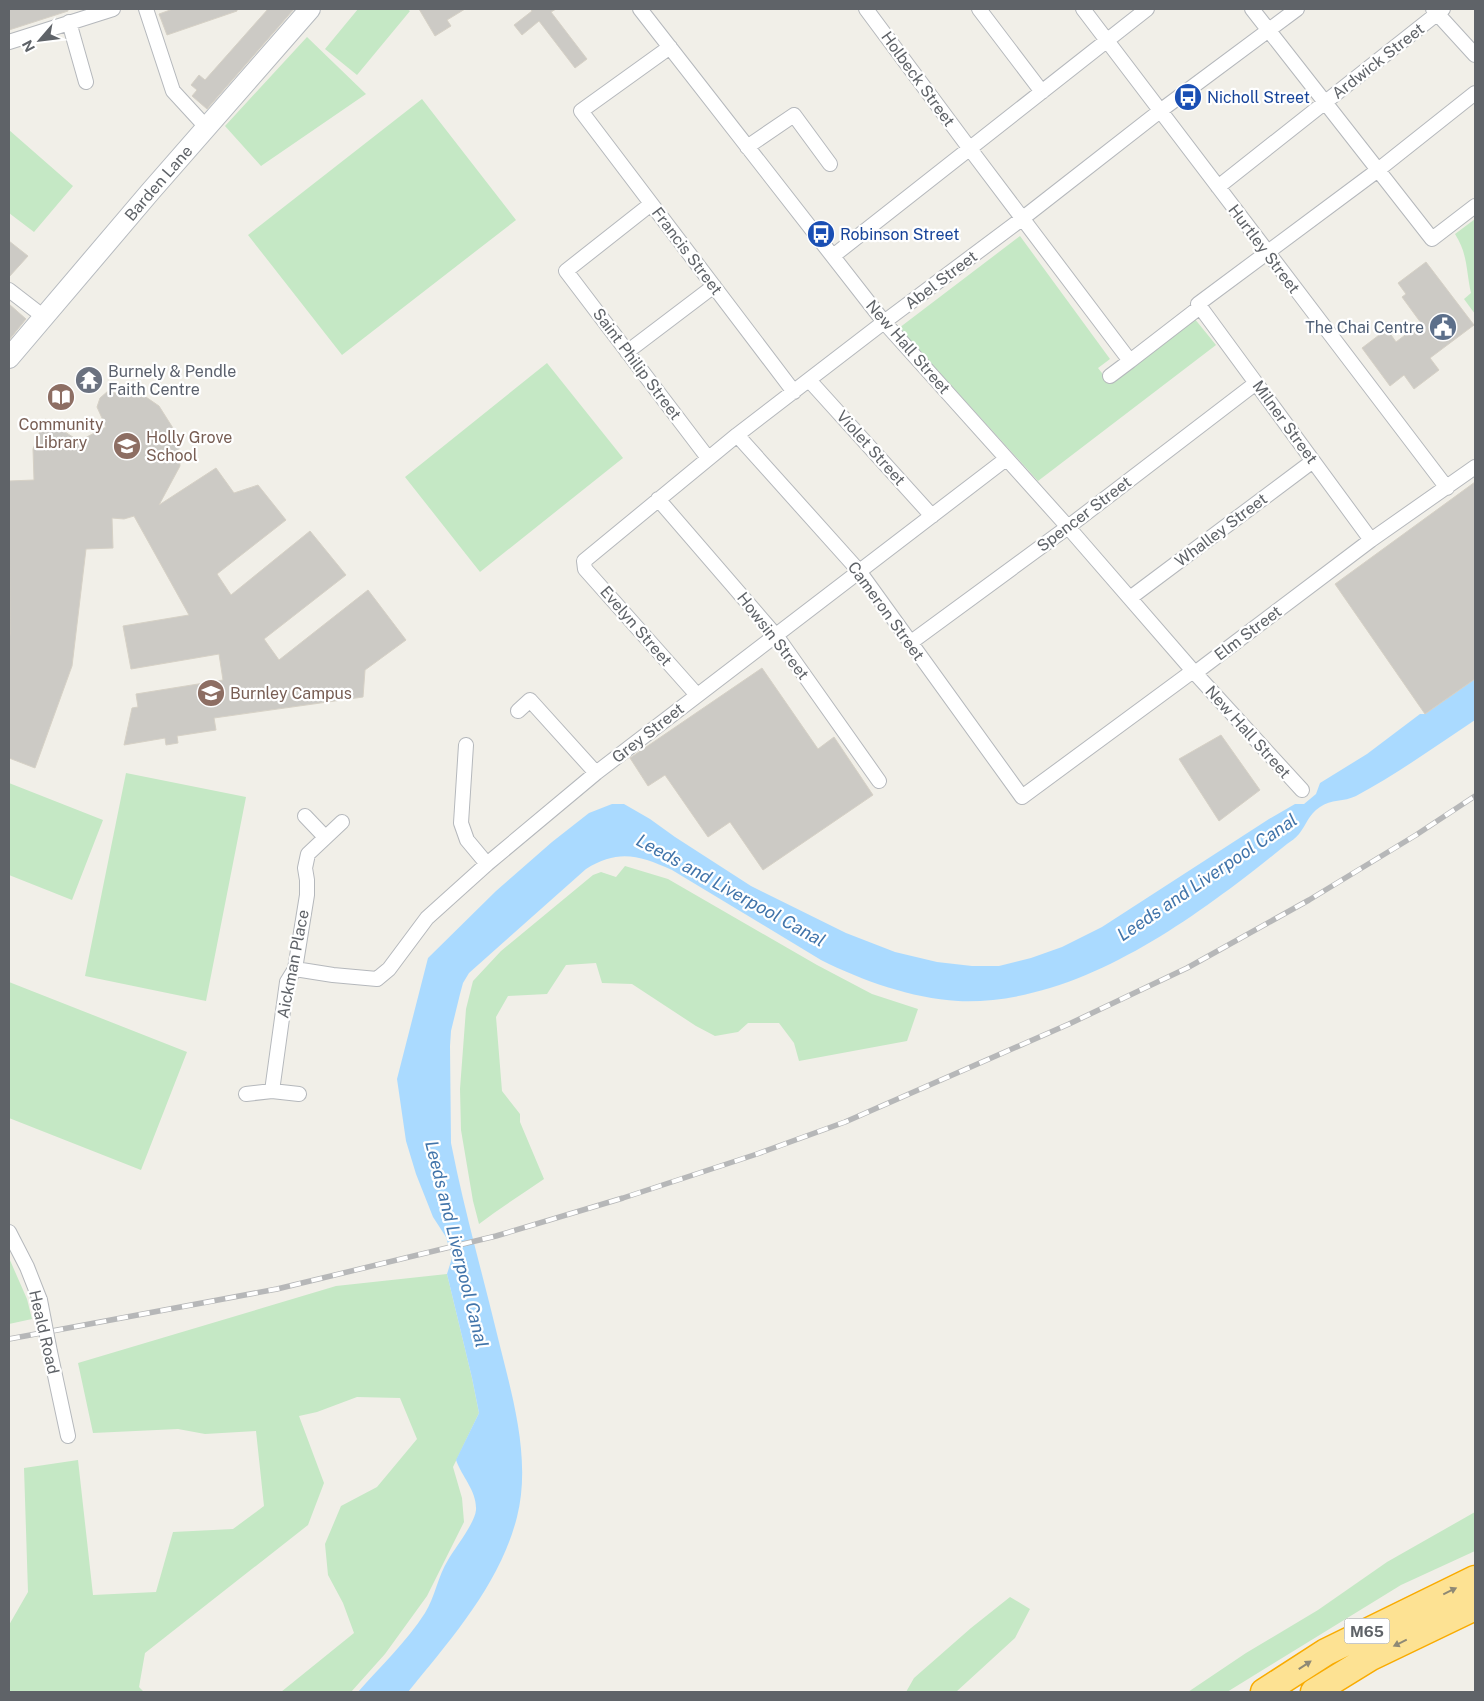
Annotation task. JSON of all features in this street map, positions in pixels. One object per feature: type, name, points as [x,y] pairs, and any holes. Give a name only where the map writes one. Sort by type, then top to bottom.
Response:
[{"type":"highway","name":"M65","points":[[1264,1692],[1326,1652],[1475,1579]]},
{"type":"highway","name":"M65","points":[[1314,1692],[1372,1657],[1475,1607]]},
{"type":"street","points":[[9,42],[113,9]]},
{"type":"street","points":[[146,9],[173,91],[207,128]]},
{"type":"street","name":"Barden Lane","points":[[9,358],[310,9]]},
{"type":"street","name":"New Hall Street","points":[[640,9],[884,322],[1068,527],[1194,672],[1302,790]]},
{"type":"street","name":"Holbeck Street","points":[[866,9],[970,150],[1130,360]]},
{"type":"street","points":[[979,9],[1042,92]]},
{"type":"street","name":"Hurtley Street","points":[[1083,9],[1447,488]]},
{"type":"street","points":[[833,256],[1147,9]]},
{"type":"street","points":[[1252,9],[1432,239],[1475,206]]},
{"type":"street","name":"Abel Street","points":[[589,556],[737,435],[1023,218],[1160,111],[1298,9]]},
{"type":"street","points":[[1438,10],[1475,55]]},
{"type":"street","name":"Ardwick Street","points":[[1218,187],[1438,10]]},
{"type":"street","points":[[69,22],[86,82]]},
{"type":"street","name":"Francis Street","points":[[670,47],[581,111],[794,392]]},
{"type":"street","points":[[1110,376],[1266,252],[1378,170],[1475,93]]},
{"type":"street","points":[[747,147],[794,115],[830,164]]},
{"type":"street","name":"Saint Philip Street","points":[[651,204],[566,270],[708,458]]},
{"type":"street","points":[[627,352],[714,286]]},
{"type":"street","points":[[9,290],[44,317]]},
{"type":"street","name":"Milner Street","points":[[1199,305],[1371,540]]},
{"type":"street","name":"Violet Street","points":[[809,380],[932,516]]},
{"type":"street","name":"Spencer Street","points":[[910,643],[1068,527],[1256,383]]},
{"type":"street","name":"Cameron Street","points":[[737,435],[859,571],[1022,797]]},
{"type":"street","name":"Grey Street","points":[[295,969],[377,979],[390,969],[427,918],[487,864],[596,773],[1006,459]]},
{"type":"street","name":"Whalley Street","points":[[1130,598],[1313,461]]},
{"type":"street","name":"Elm Street","points":[[1022,797],[1371,540],[1475,467]]},
{"type":"street","name":"Howsin Street","points":[[658,499],[776,635],[879,781]]},
{"type":"street","name":"Evelyn Street","points":[[589,556],[584,561],[584,569],[697,695]]},
{"type":"street","points":[[518,711],[530,700],[596,773]]},
{"type":"street","points":[[466,745],[461,823],[466,840],[487,864]]},
{"type":"street","points":[[305,816],[325,837]]},
{"type":"street","name":"Aickman Place","points":[[272,1091],[287,982],[295,969],[307,895],[305,868],[308,854],[342,822]]},
{"type":"street","points":[[246,1094],[272,1091],[299,1094]]},
{"type":"street","name":"Heald Road","points":[[9,1232],[27,1267],[40,1300],[68,1436]]},
{"type":"green space","points":[[358,9],[407,9],[410,11],[357,75],[325,49]]},
{"type":"green space","points":[[307,37],[366,94],[261,166],[225,126]]},
{"type":"green space","points":[[422,99],[516,220],[342,355],[248,235]]},
{"type":"green space","points":[[9,130],[73,186],[34,232],[9,213]]},
{"type":"green space","points":[[1475,219],[1475,314],[1464,299],[1471,293],[1464,256],[1455,234]]},
{"type":"green space","points":[[1020,236],[1110,359],[1098,368],[1109,382],[1194,318],[1216,345],[1038,481],[899,328]]},
{"type":"green space","points":[[547,363],[623,458],[480,572],[405,477]]},
{"type":"green space","points":[[126,773],[246,797],[206,1001],[85,976]]},
{"type":"green space","points":[[9,783],[103,820],[72,900],[9,875]]},
{"type":"green space","points":[[625,866],[668,879],[817,965],[872,994],[918,1009],[907,1041],[799,1061],[794,1043],[779,1023],[748,1023],[738,1032],[715,1036],[696,1026],[632,984],[602,983],[596,963],[566,965],[547,994],[508,996],[496,1017],[502,1091],[520,1114],[520,1122],[544,1179],[479,1224],[473,1201],[461,1130],[460,1089],[466,1009],[473,981],[501,951],[593,875],[601,872],[616,877]]},
{"type":"green space","points":[[9,982],[187,1052],[141,1170],[9,1118]]},
{"type":"green space","points":[[9,1258],[27,1299],[32,1319],[9,1324]]},
{"type":"green space","points":[[447,1274],[479,1413],[453,1467],[462,1498],[464,1522],[427,1596],[385,1654],[351,1692],[281,1692],[354,1633],[343,1603],[328,1575],[325,1544],[341,1506],[377,1487],[417,1439],[400,1398],[357,1397],[317,1412],[299,1416],[324,1483],[308,1525],[145,1653],[139,1687],[144,1692],[9,1692],[9,1625],[28,1592],[24,1468],[78,1460],[93,1595],[156,1592],[173,1532],[233,1529],[264,1506],[256,1431],[205,1434],[178,1429],[93,1433],[78,1363],[336,1286]]},
{"type":"green space","points":[[1475,1512],[1475,1551],[1401,1585],[1227,1692],[1188,1692],[1246,1653],[1318,1610],[1387,1562]]},
{"type":"green space","points":[[1010,1597],[1030,1609],[1015,1638],[956,1692],[906,1692],[914,1678]]},
{"type":"water","name":"Leeds and Liverpool Canal","points":[[1475,679],[1475,720],[1416,760],[1356,796],[1324,804],[1313,813],[1295,838],[1215,900],[1176,927],[1092,973],[1048,989],[1003,999],[958,1001],[923,996],[888,987],[854,975],[821,960],[672,870],[629,856],[608,859],[586,869],[469,973],[463,983],[451,1031],[451,1143],[466,1213],[518,1425],[522,1471],[521,1494],[517,1517],[499,1565],[472,1610],[441,1652],[408,1692],[358,1692],[402,1644],[425,1613],[445,1566],[469,1528],[476,1510],[472,1490],[456,1460],[479,1413],[447,1274],[452,1258],[446,1237],[433,1217],[416,1174],[406,1141],[397,1079],[428,958],[496,891],[552,842],[589,813],[612,804],[624,804],[650,819],[751,886],[846,933],[895,952],[937,962],[972,966],[999,966],[1031,958],[1062,947],[1102,927],[1269,819],[1295,804],[1304,804],[1316,794],[1320,783],[1367,754],[1420,714],[1425,714]]},
{"type":"building","points":[[9,9],[68,9],[68,11],[9,30]]},
{"type":"building","points":[[173,9],[237,9],[237,11],[167,35],[159,14]]},
{"type":"building","points":[[268,9],[294,9],[207,109],[192,96],[197,90],[191,85],[199,75],[205,80]]},
{"type":"building","points":[[419,9],[465,9],[447,20],[451,26],[435,36]]},
{"type":"building","points":[[530,9],[556,9],[551,12],[587,59],[575,68],[539,21],[522,35],[514,25],[532,11]]},
{"type":"building","points":[[9,241],[28,256],[9,277]]},
{"type":"building","name":"The Chai Centre","points":[[1426,262],[1474,325],[1430,358],[1439,370],[1414,389],[1404,375],[1390,386],[1362,348],[1387,329],[1396,342],[1421,323],[1402,297],[1406,294],[1398,283]]},
{"type":"building","points":[[9,304],[26,319],[9,340]]},
{"type":"building","points":[[130,386],[159,406],[178,436],[180,466],[159,505],[216,468],[234,493],[258,485],[286,520],[217,574],[231,595],[310,531],[346,575],[264,639],[279,660],[368,590],[406,640],[365,670],[363,697],[214,718],[216,730],[177,736],[178,743],[166,745],[165,738],[124,745],[132,708],[138,707],[136,694],[223,680],[219,654],[131,669],[123,626],[189,615],[134,516],[124,519],[112,518],[113,548],[86,549],[72,666],[35,768],[9,758],[9,481],[34,480],[33,449],[45,419],[79,441],[106,427],[97,407],[100,398],[108,391],[122,395]]},
{"type":"building","points":[[1475,482],[1475,679],[1425,714],[1335,584]]},
{"type":"building","points":[[762,668],[818,749],[834,737],[873,795],[763,870],[730,822],[708,837],[665,775],[648,786],[630,758]]},
{"type":"building","points":[[1221,735],[1260,790],[1219,821],[1179,759]]},
{"type":"railway","points":[[9,1339],[277,1289],[496,1236],[623,1198],[757,1154],[845,1122],[1069,1024],[1187,968],[1309,900],[1416,835],[1475,796]]},
{"type":"place","name":"Nicholl Street","points":[[1188,97]]},
{"type":"place","name":"Robinson Street","points":[[821,234]]},
{"type":"place","name":"The Chai Centre","points":[[1443,327]]},
{"type":"place","name":"Burnely & Pendle Faith Centre","points":[[89,380]]},
{"type":"place","name":"Community Library","points":[[61,397]]},
{"type":"place","name":"Holly Grove School","points":[[127,446]]},
{"type":"place","name":"Burnley Campus","points":[[211,693]]}]
